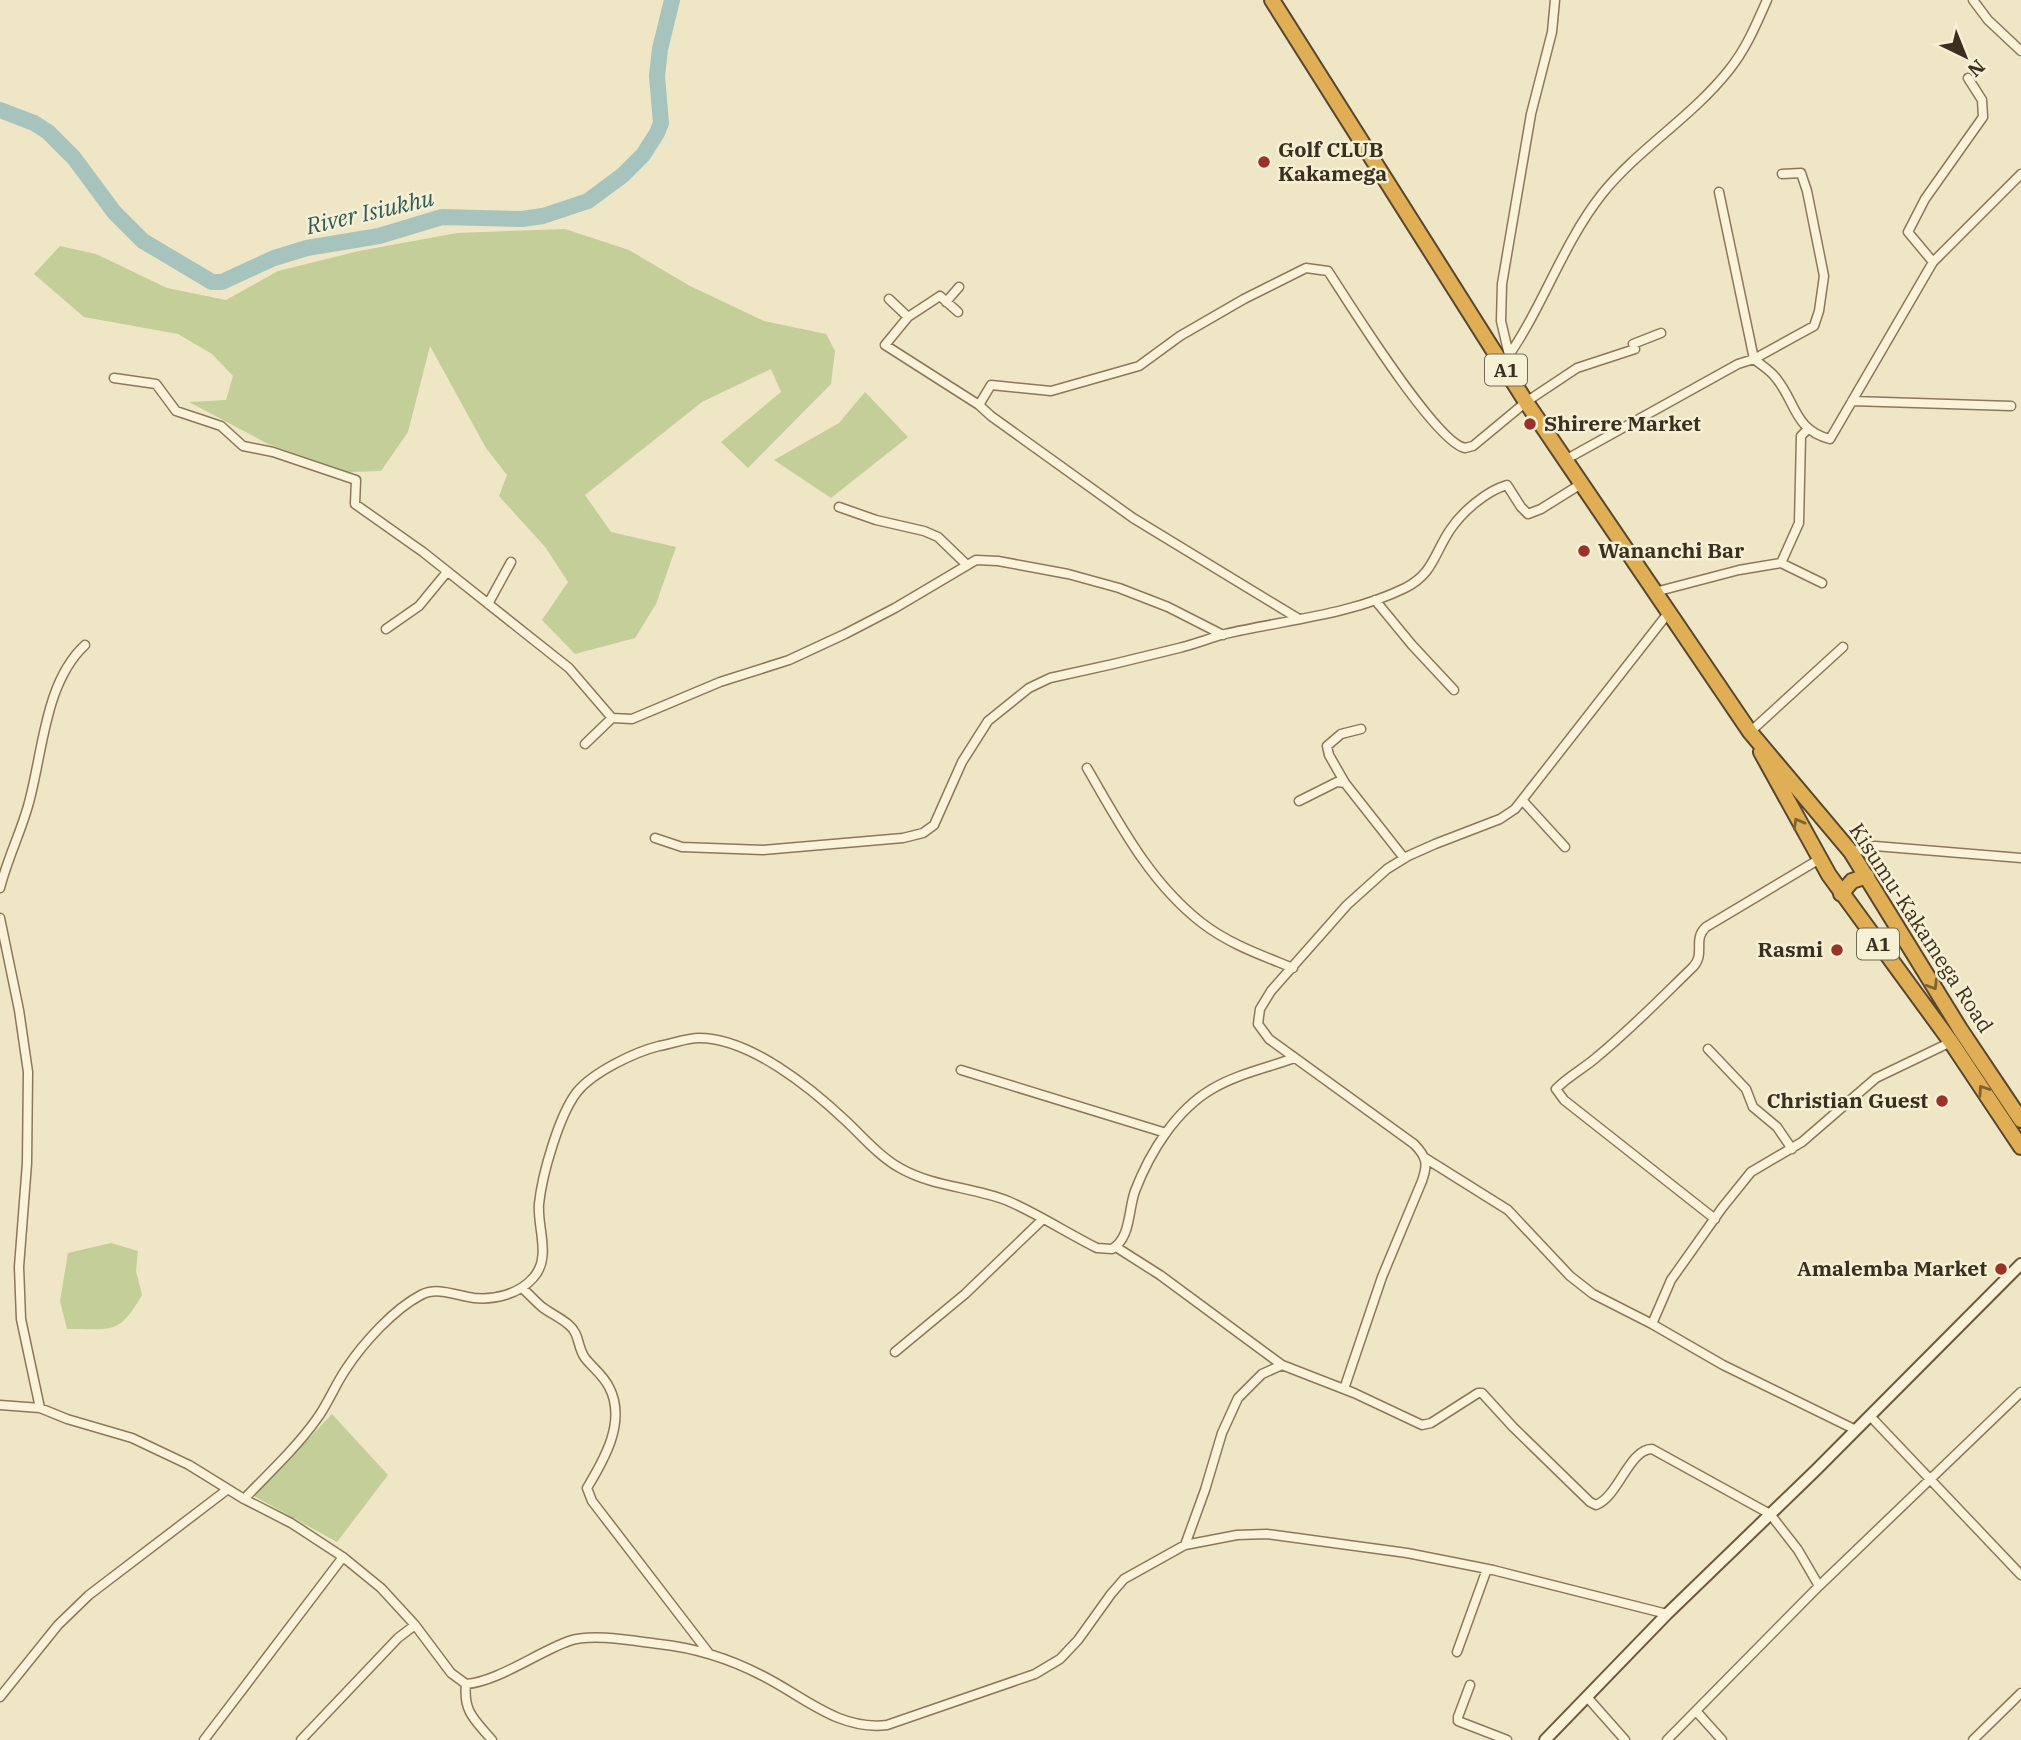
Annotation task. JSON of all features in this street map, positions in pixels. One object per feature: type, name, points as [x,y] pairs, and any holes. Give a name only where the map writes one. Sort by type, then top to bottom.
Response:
[{"type":"highway","name":"Kisumu-Kakamega Road","points":[[1272,0],[1506,360],[1526,402],[1750,732],[1851,852],[1960,1029],[2021,1120]]},
{"type":"highway","name":"Kisumu-Kakamega Road","points":[[1750,732],[1818,860],[1951,1042],[2021,1147]]},
{"type":"highway","points":[[1841,894],[1852,881],[1867,876]]},
{"type":"main road","points":[[1545,1740],[1667,1614],[2021,1265]]},
{"type":"street","points":[[1506,360],[1501,321],[1502,284],[1531,114],[1552,32],[1555,0]]},
{"type":"street","points":[[1506,360],[1526,329],[1579,225],[1604,191],[1695,106],[1729,70],[1745,47],[1767,0]]},
{"type":"street","points":[[1973,0],[1988,20],[2021,51]]},
{"type":"street","points":[[1933,262],[1908,232],[1925,199],[1983,117],[1982,100],[1968,78]]},
{"type":"street","points":[[1565,460],[1738,364],[1754,359],[1814,326],[1824,276],[1807,191],[1801,173],[1782,174]]},
{"type":"street","points":[[1719,192],[1754,359],[1776,378],[1808,429],[1830,439],[1933,262],[2021,174]]},
{"type":"street","points":[[979,405],[991,384],[1051,391],[1139,366],[1201,324],[1306,268],[1328,271],[1417,400],[1452,442],[1465,448],[1473,446],[1526,402],[1577,368],[1635,349],[1633,344],[1661,332]]},
{"type":"street","points":[[946,302],[959,287]]},
{"type":"street","points":[[958,312],[940,296],[908,317],[885,345],[979,405],[1133,518],[1299,619]]},
{"type":"street","points":[[889,299],[908,317]]},
{"type":"street","points":[[114,378],[156,384],[176,411],[220,426],[243,446],[273,452],[356,480],[355,504],[569,668],[612,718],[632,719],[720,682],[789,660],[895,608],[976,560],[998,561],[1068,574],[1119,588],[1168,607],[1223,635]]},
{"type":"street","points":[[1852,401],[2011,407]]},
{"type":"street","points":[[1781,563],[1799,523],[1801,436],[1808,429]]},
{"type":"street","points":[[655,838],[682,847],[763,850],[903,838],[923,833],[939,818],[954,779],[978,734],[999,712],[1029,688],[1050,678],[1375,600],[1406,587],[1423,576],[1434,562],[1450,530],[1469,509],[1495,488],[1507,485],[1523,511],[1528,514],[1581,484]]},
{"type":"street","points":[[839,507],[938,537],[967,565]]},
{"type":"street","points":[[488,604],[511,562]]},
{"type":"street","points":[[1655,592],[1739,570],[1781,563],[1822,583]]},
{"type":"street","points":[[386,629],[419,606],[447,572]]},
{"type":"street","points":[[1375,600],[1454,690]]},
{"type":"street","points":[[1669,612],[1522,801],[1500,819],[1404,858],[1387,869],[1361,891],[1293,968],[1260,1009],[1258,1024],[1269,1039],[1413,1144],[1425,1158],[1508,1210],[1570,1276],[1593,1294],[1723,1365],[1856,1430]]},
{"type":"street","points":[[0,888],[38,773],[57,685],[85,645]]},
{"type":"street","points":[[1750,732],[1843,647]]},
{"type":"street","points":[[585,744],[612,718]]},
{"type":"street","points":[[1361,729],[1341,734],[1327,746],[1327,752],[1345,783],[1404,858]]},
{"type":"street","points":[[1087,768],[1145,863],[1168,890],[1201,922],[1234,944],[1293,968]]},
{"type":"street","points":[[1298,801],[1337,782],[1345,783]]},
{"type":"street","points":[[1522,801],[1566,848]]},
{"type":"street","points":[[1851,852],[1875,846],[2021,858]]},
{"type":"street","points":[[1715,1219],[1564,1100],[1556,1089],[1630,1029],[1693,967],[1701,952],[1697,941],[1706,927],[1818,860]]},
{"type":"street","points":[[0,918],[19,1010],[28,1072],[27,1163],[19,1267],[21,1319],[40,1408]]},
{"type":"street","points":[[244,1499],[317,1419],[344,1371],[369,1339],[408,1303],[425,1292],[446,1292],[475,1298],[517,1292],[540,1270],[543,1250],[539,1205],[546,1168],[559,1127],[576,1093],[596,1076],[646,1049],[688,1039],[722,1041],[775,1065],[813,1092],[897,1167],[923,1178],[1008,1202],[1097,1248],[1112,1250],[1124,1237],[1139,1182],[1166,1133],[1191,1106],[1215,1087],[1294,1058]]},
{"type":"street","points":[[1652,1324],[1671,1280],[1751,1172],[1816,1131],[1876,1079],[1951,1042]]},
{"type":"street","points":[[1708,1049],[1746,1089],[1753,1107],[1777,1127],[1791,1149]]},
{"type":"street","points":[[961,1070],[1166,1133]]},
{"type":"street","points":[[1344,1389],[1382,1277],[1427,1167],[1425,1158]]},
{"type":"street","points":[[895,1352],[965,1294],[1042,1220]]},
{"type":"street","points":[[1116,1247],[1160,1275],[1282,1365],[1344,1389],[1422,1425],[1431,1423],[1478,1392],[1482,1393],[1513,1427],[1596,1505],[1610,1495],[1638,1455],[1649,1449],[1770,1514],[1793,1543],[1819,1586]]},
{"type":"street","points":[[523,1288],[540,1305],[570,1325],[576,1333],[580,1349],[610,1389],[615,1406],[614,1426],[605,1459],[587,1488],[592,1501],[708,1652]]},
{"type":"street","points":[[1185,1545],[1222,1433],[1238,1398],[1262,1374],[1282,1365]]},
{"type":"street","points":[[1667,1740],[1819,1586],[2021,1392]]},
{"type":"street","points":[[0,1405],[40,1408],[132,1438],[188,1465],[244,1499],[291,1523],[343,1557],[382,1588],[415,1625],[451,1673],[466,1684],[483,1681],[572,1640],[596,1637],[708,1652],[760,1674],[836,1718],[872,1727],[887,1725],[1035,1674],[1060,1659],[1125,1580],[1185,1545],[1237,1535],[1267,1534],[1407,1553],[1487,1569],[1667,1614]]},
{"type":"street","points":[[1870,1416],[2021,1575]]},
{"type":"street","points":[[0,1697],[58,1625],[89,1595],[228,1489]]},
{"type":"street","points":[[204,1740],[343,1557]]},
{"type":"street","points":[[1457,1652],[1487,1569]]},
{"type":"street","points":[[301,1740],[380,1656],[415,1625]]},
{"type":"street","points":[[466,1684],[464,1699],[468,1712],[492,1740]]},
{"type":"street","points":[[1470,1685],[1458,1721],[1507,1740]]},
{"type":"street","points":[[1973,1740],[2021,1693]]},
{"type":"street","points":[[1587,1697],[1625,1740]]},
{"type":"street","points":[[1696,1711],[1722,1740]]},
{"type":"green space","points":[[565,229],[629,250],[690,286],[764,321],[826,334],[835,351],[831,384],[748,468],[721,442],[781,392],[771,369],[702,402],[585,495],[611,532],[676,547],[656,604],[635,638],[575,654],[542,620],[568,582],[546,548],[499,496],[507,475],[486,448],[430,346],[408,432],[381,471],[349,472],[268,444],[189,402],[226,400],[233,376],[212,354],[178,334],[84,317],[34,274],[60,246],[96,254],[167,288],[226,300],[278,271],[359,251],[457,233]]},
{"type":"green space","points":[[865,392],[908,437],[831,498],[774,460],[839,423]]},
{"type":"green space","points":[[111,1243],[138,1251],[136,1271],[142,1295],[119,1324],[104,1329],[67,1329],[60,1301],[68,1253]]},
{"type":"green space","points":[[332,1414],[388,1475],[337,1542],[254,1496]]},
{"type":"waterway","name":"River Isiukhu","points":[[0,110],[34,123],[48,132],[74,158],[114,212],[143,241],[212,282],[222,282],[274,258],[307,248],[379,236],[442,217],[522,219],[543,216],[588,201],[623,175],[643,155],[657,133],[661,123],[657,76],[660,49],[672,0]]},
{"type":"place","name":"Golf CLUB Kakamega","points":[[1264,162]]},
{"type":"place","name":"Shirere Market","points":[[1530,424]]},
{"type":"place","name":"Wananchi Bar","points":[[1584,551]]},
{"type":"place","name":"Rasmi","points":[[1837,950]]},
{"type":"place","name":"Christian Guest","points":[[1942,1101]]},
{"type":"place","name":"Amalemba Market","points":[[2001,1269]]}]
